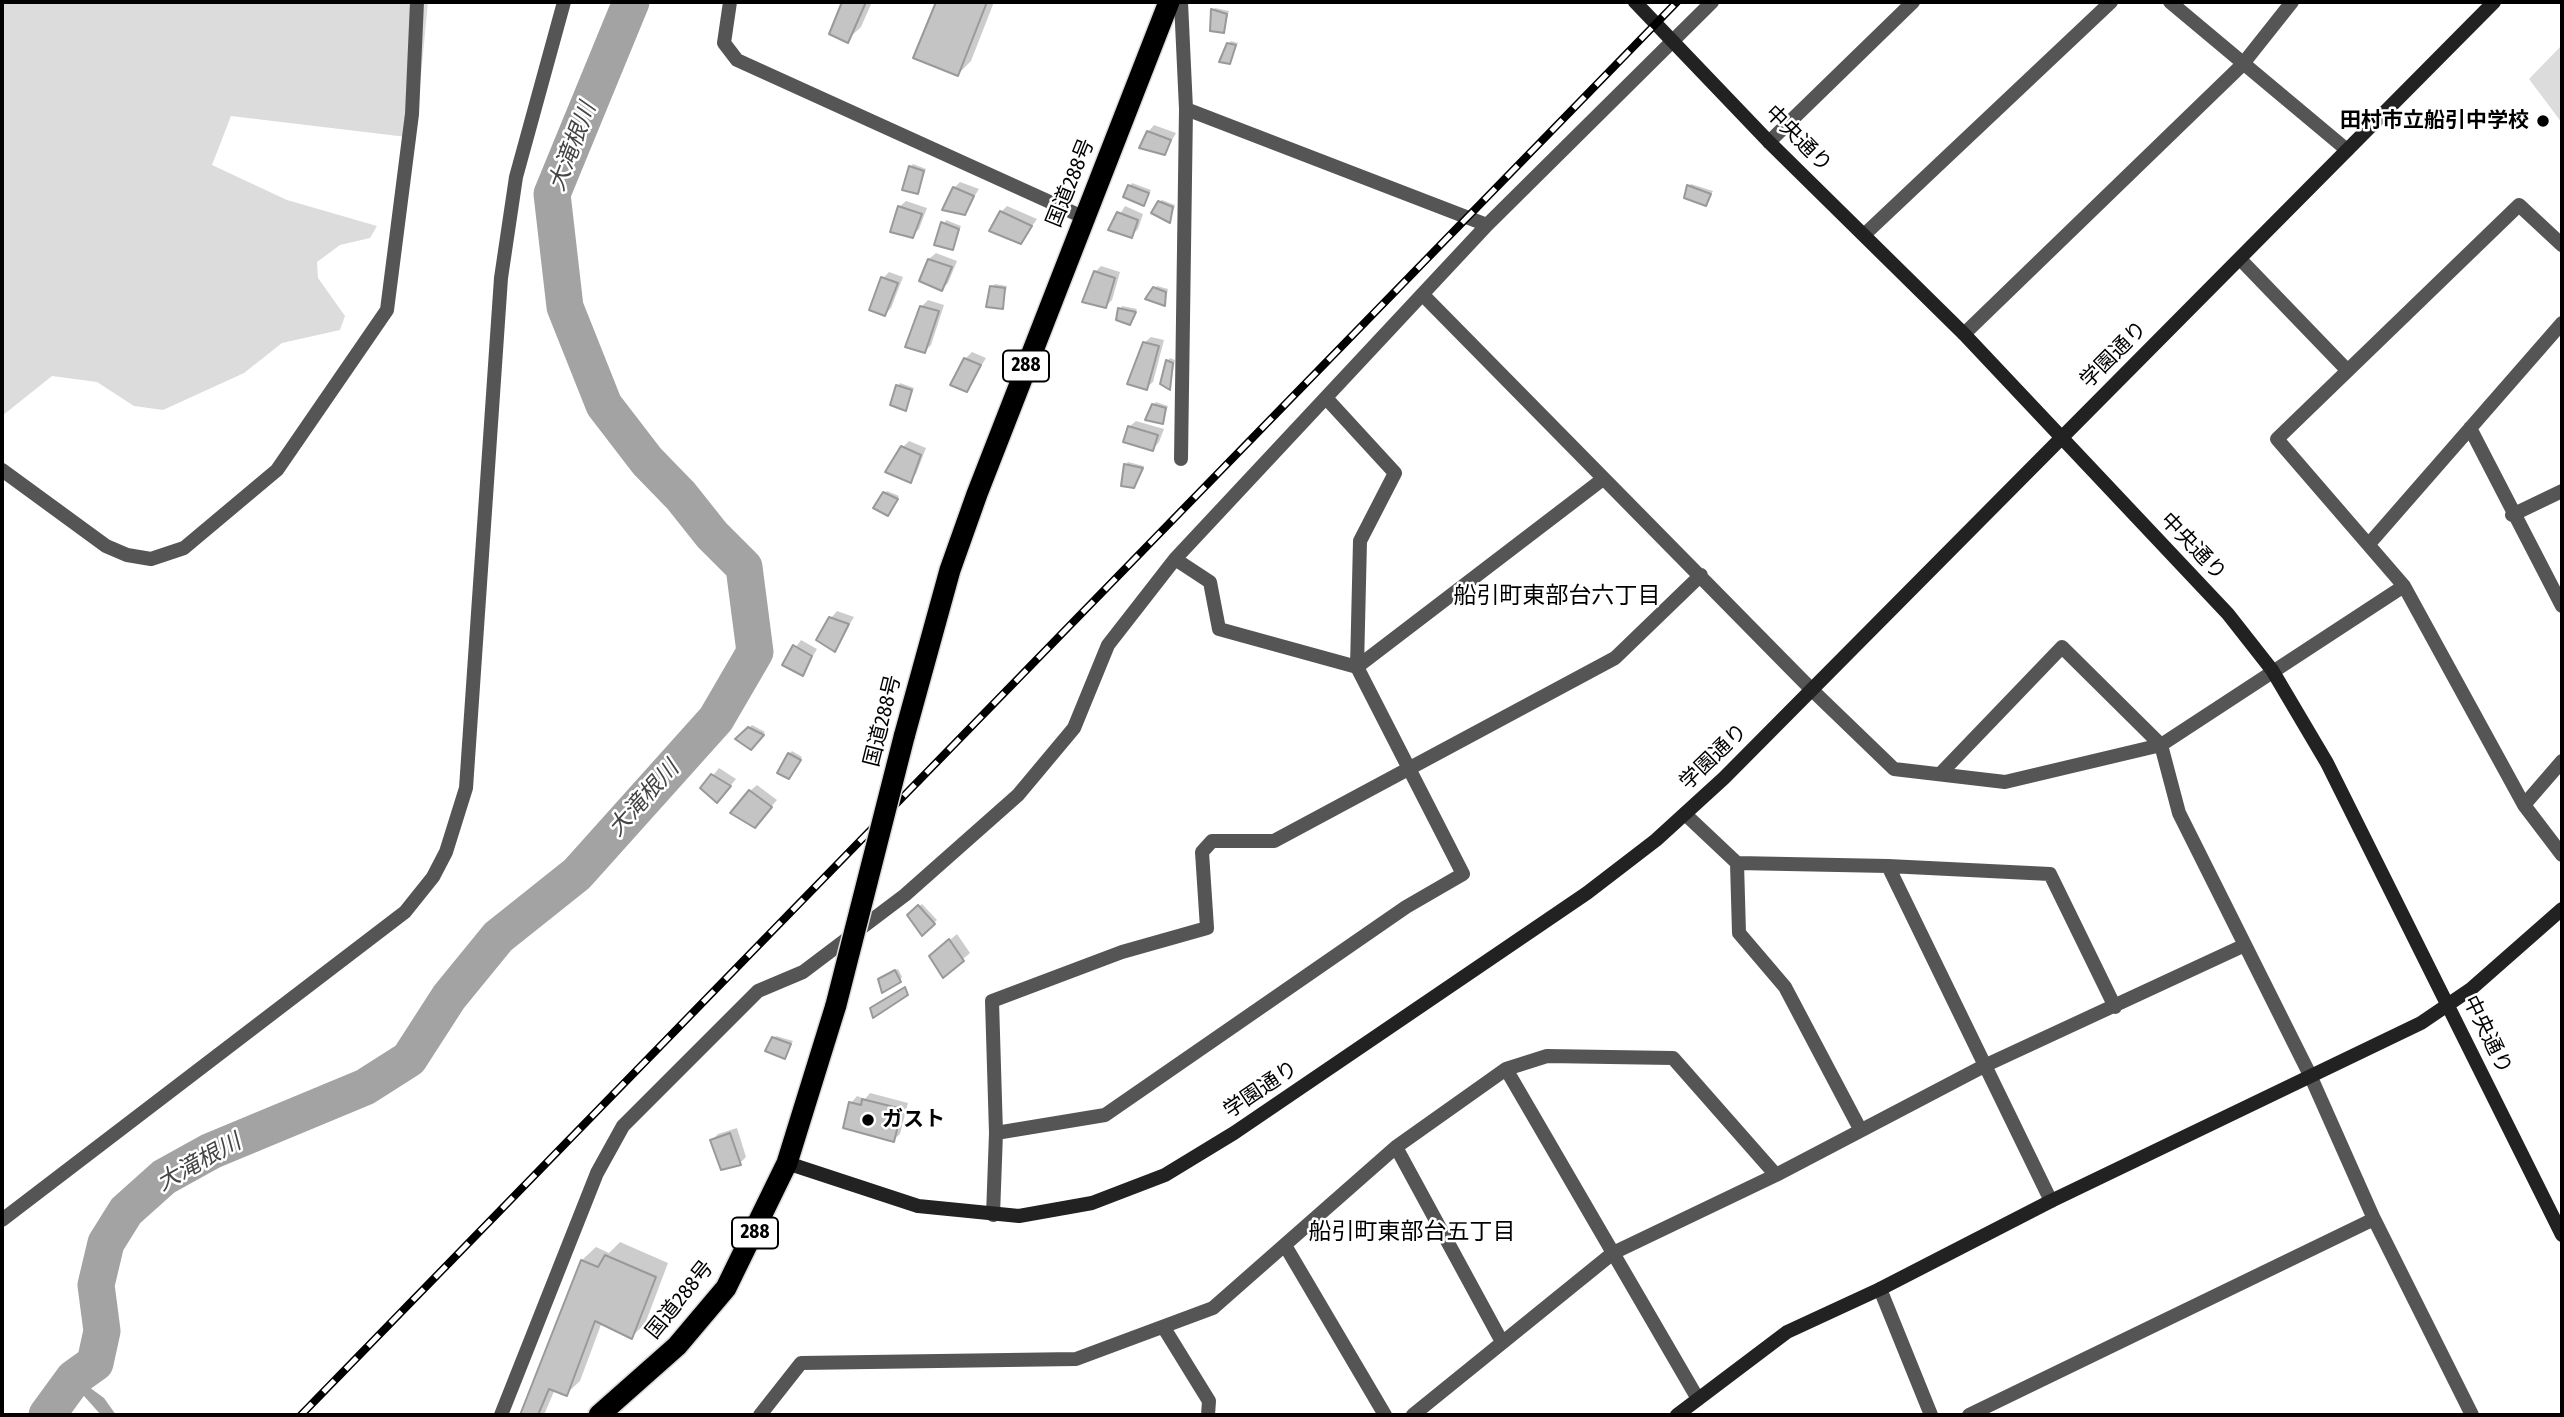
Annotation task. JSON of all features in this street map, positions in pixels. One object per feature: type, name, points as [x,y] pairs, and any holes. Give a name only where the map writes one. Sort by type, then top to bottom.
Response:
[{"type":"highway","name":"国道288号","points":[[599,1415],[677,1346],[726,1287],[788,1163],[836,1005],[904,737],[950,570],[1083,217],[1169,2]]},
{"type":"street","points":[[2,470],[106,546],[127,555],[151,559],[184,548],[277,470],[387,310],[412,114],[417,2]]},
{"type":"street","points":[[2,1220],[405,912],[433,877],[446,852],[466,788],[500,278],[516,177],[564,2]]},
{"type":"street","points":[[730,2],[724,43],[737,60],[1083,217]]},
{"type":"street","points":[[1181,2],[1186,108],[1181,459]]},
{"type":"street","name":"中央通り","points":[[1635,2],[1769,142],[1964,334],[2228,614],[2272,670],[2328,763],[2562,1235]]},
{"type":"street","points":[[501,1415],[597,1172],[623,1126],[758,991],[803,972],[905,895],[1018,795],[1074,728],[1108,645],[1175,559],[1487,225],[1674,43],[1712,2]]},
{"type":"street","points":[[1769,142],[1913,2]]},
{"type":"street","points":[[1865,234],[2111,2]]},
{"type":"street","points":[[2170,2],[2242,65],[2347,150]]},
{"type":"street","points":[[1964,334],[2242,65],[2292,2]]},
{"type":"street","name":"学園通り","points":[[788,1163],[918,1206],[1019,1216],[1092,1203],[1165,1175],[1234,1133],[1587,893],[1685,814],[1781,723],[1811,689],[2494,2]]},
{"type":"street","points":[[1186,108],[1487,225]]},
{"type":"street","points":[[2562,245],[2519,205],[2277,439],[2404,586],[2524,805],[2562,855]]},
{"type":"street","points":[[2240,259],[2347,370]]},
{"type":"street","points":[[1423,296],[1811,689],[1894,769],[2005,782],[2161,745],[2404,586]]},
{"type":"street","points":[[2369,544],[2562,323]]},
{"type":"street","points":[[996,1133],[1105,1115],[1406,907],[1463,874],[1357,667],[1360,541],[1395,473],[1327,399]]},
{"type":"street","points":[[2470,428],[2512,515],[2562,606]]},
{"type":"street","points":[[1357,667],[1603,479]]},
{"type":"street","points":[[2512,515],[2562,491]]},
{"type":"street","points":[[1175,559],[1210,582],[1219,629],[1357,667]]},
{"type":"street","points":[[993,1215],[996,1133],[992,1001],[1122,952],[1208,928],[1202,852],[1212,841],[1274,841],[1615,658],[1701,575]]},
{"type":"street","points":[[1941,773],[2062,647],[2161,745],[2179,813],[2310,1075],[2374,1219],[2472,1415]]},
{"type":"street","points":[[2524,805],[2562,761]]},
{"type":"street","points":[[1685,814],[1737,863],[1888,866],[2050,874],[2115,1007]]},
{"type":"street","points":[[1737,863],[1739,933],[1785,987],[1860,1129]]},
{"type":"street","points":[[1888,866],[2051,1201]]},
{"type":"street","points":[[1677,1415],[1787,1332],[2421,1023],[2449,1006],[2562,909]]},
{"type":"street","points":[[1413,1415],[1613,1253],[1776,1175],[1984,1066],[2245,946]]},
{"type":"street","points":[[760,1415],[800,1363],[1076,1359],[1213,1308],[1286,1247],[1396,1147],[1506,1069],[1547,1056],[1673,1058],[1776,1175]]},
{"type":"street","points":[[1506,1069],[1698,1399]]},
{"type":"street","points":[[1396,1147],[1502,1342]]},
{"type":"street","points":[[1969,1415],[2374,1219]]},
{"type":"street","points":[[1286,1247],[1385,1415]]},
{"type":"street","points":[[1880,1289],[1931,1415]]},
{"type":"street","points":[[1164,1328],[1209,1401],[1208,1415]]},
{"type":"shaded area","points":[[2,2],[428,2],[415,138],[231,116],[212,165],[287,200],[377,226],[370,238],[340,245],[317,262],[318,278],[345,316],[340,330],[282,343],[244,373],[163,410],[134,406],[97,382],[52,376],[2,416]]},
{"type":"shaded area","points":[[2562,45],[2562,123],[2529,79]]},
{"type":"shaded area","points":[[70,1373],[104,1398],[116,1415],[101,1415],[75,1386]]},
{"type":"building","points":[[842,2],[866,2],[848,43],[829,34]]},
{"type":"building","points":[[936,2],[987,2],[958,76],[913,58]]},
{"type":"building","points":[[1211,9],[1227,14],[1224,33],[1210,31]]},
{"type":"building","points":[[1227,43],[1236,45],[1230,64],[1219,62]]},
{"type":"building","points":[[1147,131],[1171,140],[1165,155],[1139,148]]},
{"type":"building","points":[[909,166],[924,171],[918,194],[902,190]]},
{"type":"building","points":[[1128,185],[1149,193],[1144,206],[1123,197]]},
{"type":"building","points":[[1687,185],[1711,194],[1706,206],[1684,198]]},
{"type":"building","points":[[953,187],[974,196],[965,215],[942,210]]},
{"type":"building","points":[[1158,201],[1173,207],[1170,223],[1151,213]]},
{"type":"building","points":[[898,206],[922,214],[913,238],[890,232]]},
{"type":"building","points":[[1000,211],[1032,226],[1021,244],[989,231]]},
{"type":"building","points":[[1117,212],[1138,220],[1132,238],[1108,230]]},
{"type":"building","points":[[941,222],[959,229],[953,250],[934,245]]},
{"type":"building","points":[[928,259],[952,267],[942,291],[919,281]]},
{"type":"building","points":[[1094,271],[1115,278],[1106,308],[1082,302]]},
{"type":"building","points":[[881,277],[898,283],[885,316],[869,310]]},
{"type":"building","points":[[990,286],[1005,288],[1003,309],[986,307]]},
{"type":"building","points":[[1153,287],[1166,292],[1165,306],[1145,299]]},
{"type":"building","points":[[920,306],[939,311],[925,353],[905,347]]},
{"type":"building","points":[[1118,308],[1136,312],[1130,325],[1116,320]]},
{"type":"building","points":[[1143,342],[1159,346],[1147,390],[1127,384]]},
{"type":"building","points":[[964,358],[981,365],[967,392],[950,385]]},
{"type":"building","points":[[1166,360],[1173,363],[1170,390],[1160,384]]},
{"type":"building","points":[[896,385],[912,390],[906,411],[890,405]]},
{"type":"building","points":[[1152,404],[1166,408],[1163,424],[1145,420]]},
{"type":"building","points":[[1128,426],[1158,435],[1153,451],[1123,442]]},
{"type":"building","points":[[901,446],[921,455],[911,483],[885,472]]},
{"type":"building","points":[[1124,464],[1143,468],[1134,488],[1121,486]]},
{"type":"building","points":[[883,492],[898,499],[888,516],[873,508]]},
{"type":"building","points":[[829,617],[849,624],[835,652],[816,640]]},
{"type":"building","points":[[793,645],[812,656],[803,676],[782,665]]},
{"type":"building","points":[[748,727],[764,735],[751,750],[735,739]]},
{"type":"building","points":[[788,753],[801,760],[789,779],[777,773]]},
{"type":"building","points":[[711,774],[731,786],[717,803],[700,788]]},
{"type":"building","points":[[749,790],[772,807],[755,828],[730,813]]},
{"type":"building","points":[[918,905],[935,924],[922,936],[907,915]]},
{"type":"building","points":[[949,939],[964,961],[943,978],[929,956]]},
{"type":"building","points":[[895,970],[901,982],[882,993],[878,979]]},
{"type":"building","points":[[905,987],[908,995],[873,1018],[870,1008]]},
{"type":"building","points":[[772,1037],[791,1044],[785,1059],[765,1051]]},
{"type":"building","points":[[862,1099],[902,1109],[894,1142],[843,1128],[849,1102],[861,1105]]},
{"type":"building","points":[[730,1133],[741,1165],[721,1170],[710,1140]]},
{"type":"building","points":[[605,1255],[656,1277],[632,1339],[595,1321],[567,1396],[549,1389],[538,1415],[520,1415],[581,1260],[598,1267]]},
{"type":"waterway","name":"大滝根川","points":[[47,1415],[74,1378],[95,1363],[102,1331],[96,1285],[106,1243],[126,1211],[164,1177],[211,1151],[365,1087],[409,1059],[449,997],[498,937],[577,874],[716,719],[755,652],[744,567],[647,461],[604,405],[565,307],[552,194],[631,2]]},
{"type":"railway","points":[[301,1415],[1677,2]]},
{"type":"place","name":"田村市立船引中学校","points":[[2543,121]]},
{"type":"place","name":"ガスト","points":[[868,1120]]},
{"type":"district","name":"船引町東部台六丁目","points":[[1557,597]]},
{"type":"district","name":"船引町東部台五丁目","points":[[1412,1233]]}]
